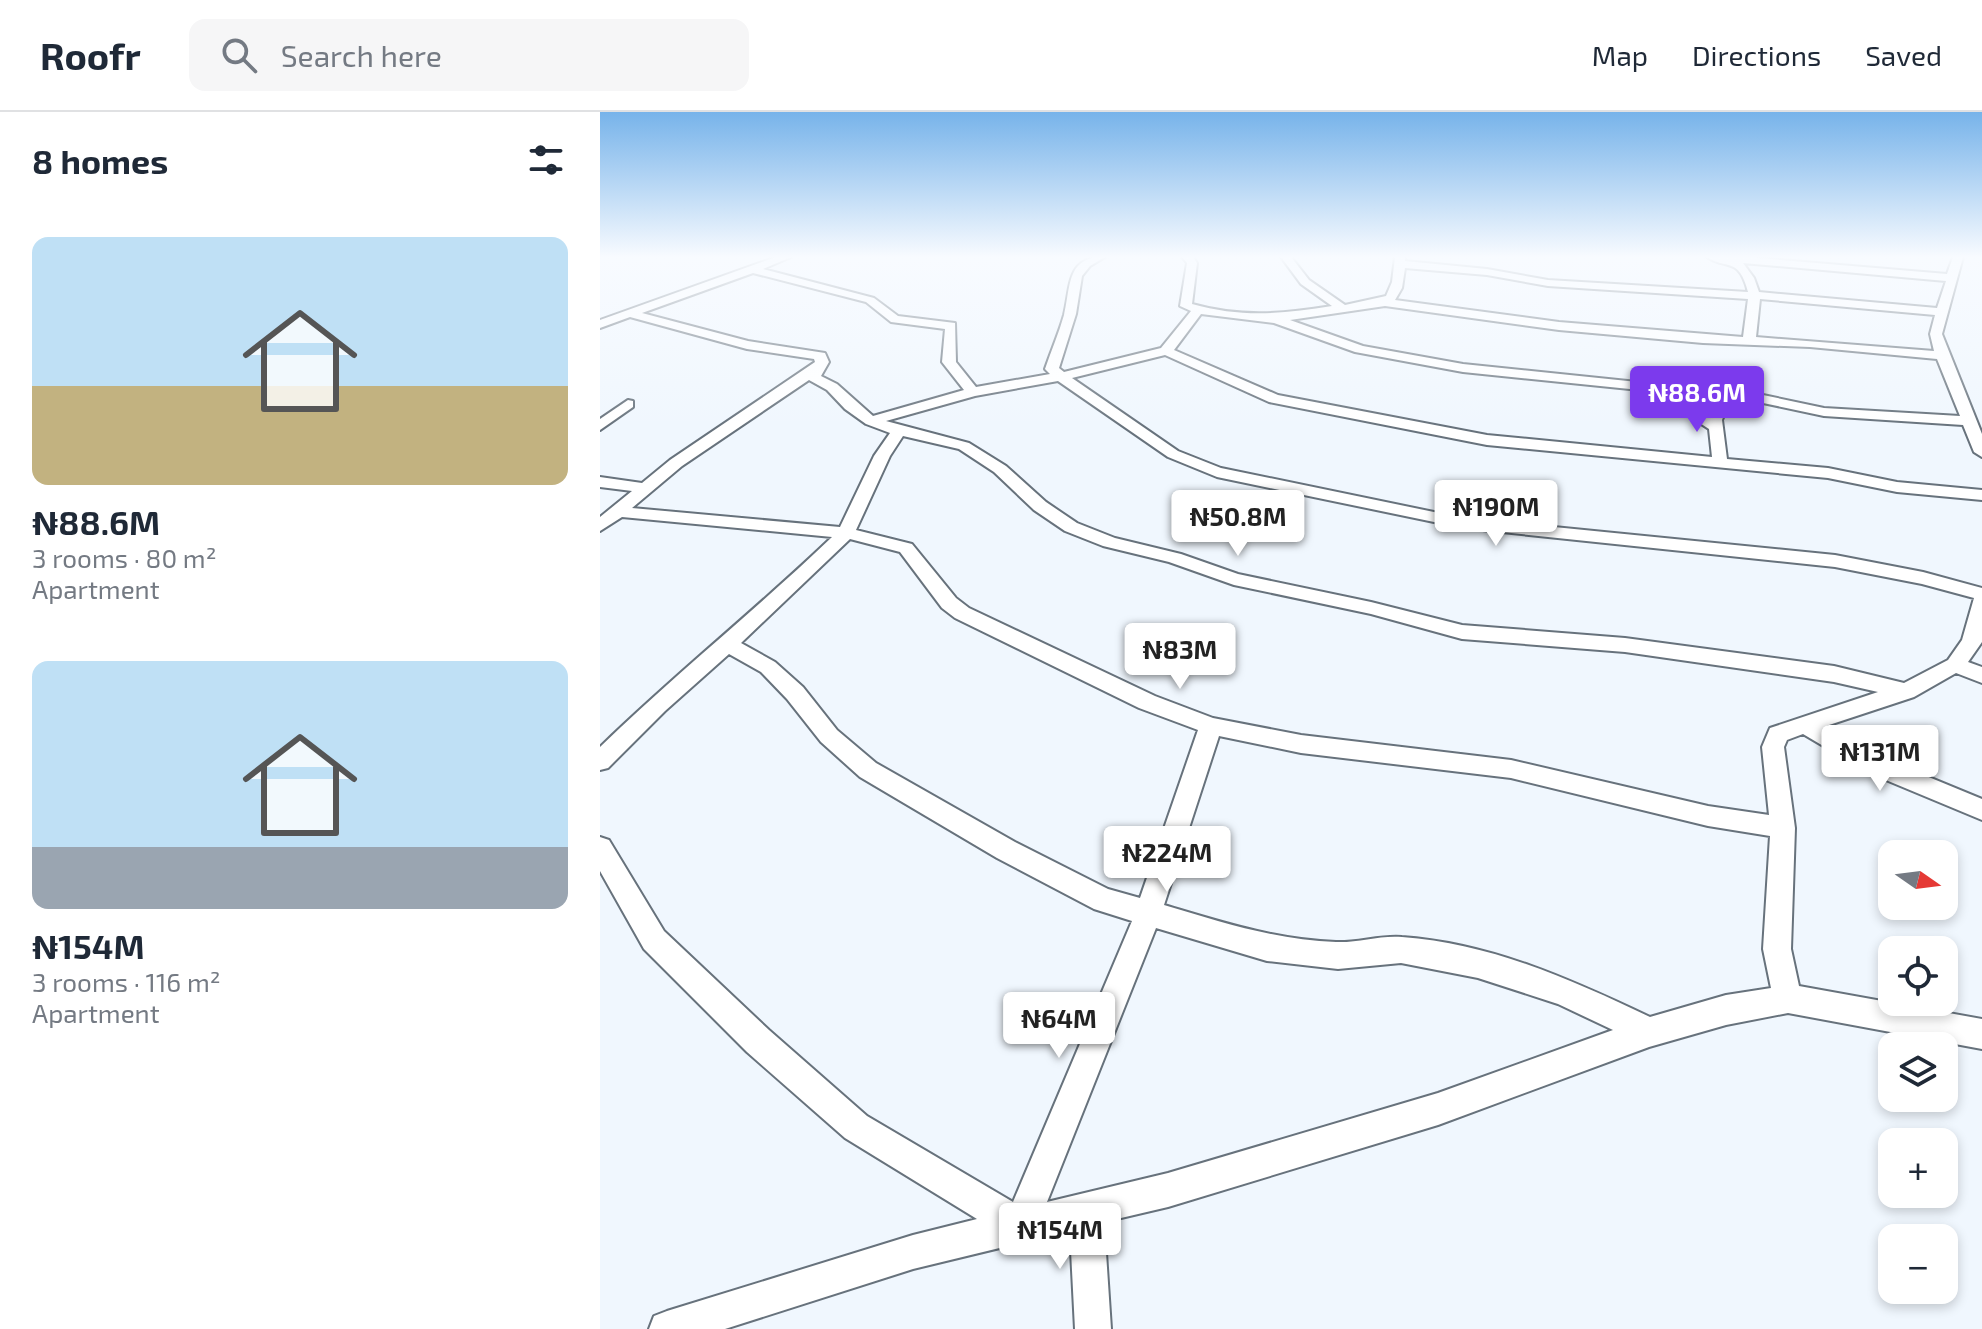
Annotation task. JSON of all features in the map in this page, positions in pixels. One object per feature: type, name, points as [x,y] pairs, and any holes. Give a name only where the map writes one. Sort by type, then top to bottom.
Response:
[{"type":"street","points":[[600,324],[627,314]]},
{"type":"street","points":[[608,519],[642,488],[822,362],[820,356],[747,345],[632,314]]},
{"type":"street","points":[[888,314],[895,319],[951,326],[949,362],[973,392]]},
{"type":"street","points":[[1070,314],[1052,362],[1056,375],[1173,454],[1217,472],[1463,523],[1835,561],[1923,578],[1982,594]]},
{"type":"street","points":[[871,421],[973,392],[1106,368],[1166,351],[1195,314]]},
{"type":"street","points":[[1224,314],[1274,319],[1360,349],[1448,366],[1557,380],[1763,399],[1824,412],[1969,421]]},
{"type":"street","points":[[1274,319],[1306,314]]},
{"type":"street","points":[[1471,314],[1559,326],[1942,356]]},
{"type":"street","points":[[1749,341],[1753,314]]},
{"type":"street","points":[[1942,314],[1936,334],[1942,356],[1982,452]]},
{"type":"street","points":[[1166,351],[1252,391],[1304,406],[1532,447],[1828,473],[1897,487],[1982,495]]},
{"type":"street","points":[[815,369],[815,379],[832,387],[850,406],[871,421],[964,446],[1000,469],[1040,506],[1071,527],[1234,579],[1371,608],[1462,632],[1625,645],[1834,674],[1906,691]]},
{"type":"street","points":[[1674,391],[1694,413],[1715,427]]},
{"type":"street","points":[[1714,395],[1719,410],[1715,427],[1720,463]]},
{"type":"street","points":[[600,426],[628,404]]},
{"type":"street","points":[[600,761],[846,533],[882,456],[899,431]]},
{"type":"street","points":[[600,482],[642,488]]},
{"type":"street","points":[[608,519],[846,533],[906,548],[949,603],[989,628],[1147,702],[1211,726],[1301,744],[1511,769],[1708,816],[1783,828]]},
{"type":"street","points":[[1788,999],[1777,949],[1783,828],[1773,747],[1778,734],[1906,691],[1955,665],[1972,642],[1982,600]]},
{"type":"street","points":[[728,645],[768,667],[795,693],[829,736],[868,770],[1103,900],[1267,948],[1338,956],[1401,950],[1478,964],[1563,991],[1649,1032]]},
{"type":"street","points":[[1955,665],[1982,675]]},
{"type":"street","points":[[1803,724],[1877,766],[1982,810]]},
{"type":"street","points":[[1020,1226],[1148,914],[1211,726]]},
{"type":"street","points":[[600,848],[654,940],[758,1041],[856,1127],[1020,1226]]},
{"type":"street","points":[[667,1329],[913,1252],[1168,1190],[1438,1109],[1649,1032],[1726,1010],[1788,999],[1982,1034]]},
{"type":"street","points":[[1086,1210],[1093,1329]]}]
